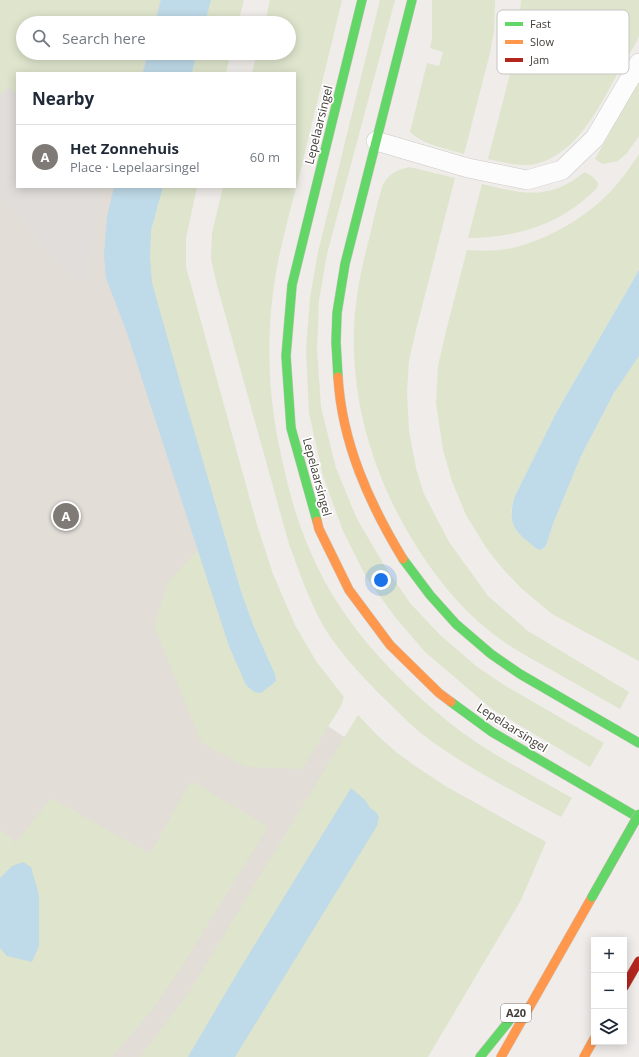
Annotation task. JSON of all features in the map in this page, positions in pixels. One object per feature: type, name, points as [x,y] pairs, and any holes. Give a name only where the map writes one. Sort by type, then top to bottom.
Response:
[{"type":"main road","name":"Lepelaarsingel","points":[[362,0],[292,285],[286,356],[291,428],[319,529],[349,590],[390,645],[439,693],[492,732],[639,818]]},
{"type":"main road","points":[[412,0],[345,264],[338,304],[336,343],[338,382],[344,421],[354,460],[368,496],[385,531],[429,596],[456,624],[484,650],[639,743]]},
{"type":"main road","name":"A20","points":[[501,1057],[639,814]]},
{"type":"main road","points":[[627,983],[639,962]]},
{"type":"main road","name":"A20","points":[[480,1057],[551,969]]},
{"type":"main road","points":[[584,1057],[591,1045]]},
{"type":"lane","points":[[376,141],[468,168],[528,180],[562,170],[595,138],[639,63]]},
{"type":"shaded area","points":[[0,0],[190,0],[186,16],[16,16],[16,60],[174,60],[171,72],[16,72],[16,188],[141,188],[256,679],[445,803],[304,1057],[0,1057]]},
{"type":"shaded area","points":[[8,87],[16,94],[16,188],[101,188],[88,276],[77,284],[0,195],[0,96]]},
{"type":"green space","points":[[0,0],[160,0],[156,16],[16,16],[16,60],[145,60],[142,72],[16,72],[16,94],[8,88],[0,96]]},
{"type":"green space","points":[[211,0],[244,0],[240,16],[207,16]]},
{"type":"green space","points":[[270,0],[342,0],[299,177],[281,248],[275,277],[271,313],[269,354],[271,394],[277,435],[287,480],[301,529],[311,553],[336,600],[351,623],[386,664],[425,702],[460,731],[507,761],[572,798],[561,817],[494,781],[446,751],[415,728],[360,674],[324,627],[307,592],[289,544],[211,259],[212,233],[223,188],[296,188],[296,72],[252,72],[255,60],[296,60],[296,16],[267,16]]},
{"type":"green space","points":[[380,0],[395,0],[327,254],[319,300],[317,349],[321,407],[336,468],[357,519],[384,565],[410,603],[440,635],[476,666],[504,685],[604,743],[590,767],[492,709],[425,652],[395,617],[366,577],[343,531],[323,476],[309,413],[306,350],[310,298],[318,252]]},
{"type":"green space","points":[[432,0],[495,0],[494,31],[490,53],[464,154],[428,143],[410,132],[427,63],[439,66],[443,52],[430,48],[432,39]]},
{"type":"green space","points":[[521,0],[639,0],[639,36],[629,54],[629,10],[520,10]]},
{"type":"green space","points":[[195,60],[229,60],[226,72],[192,72]]},
{"type":"green space","points":[[510,74],[617,74],[590,121],[580,134],[558,154],[545,161],[531,165],[509,164],[488,159]]},
{"type":"green space","points":[[639,81],[639,136],[627,153],[618,161],[603,164],[595,159]]},
{"type":"green space","points":[[639,154],[639,270],[556,413],[514,498],[511,512],[516,530],[537,549],[542,550],[546,546],[553,524],[581,456],[614,393],[639,356],[639,661],[552,614],[521,588],[487,549],[466,515],[452,481],[443,450],[436,403],[438,366],[467,250],[482,251],[507,249],[530,243],[565,227],[586,213],[607,195]]},
{"type":"green space","points":[[409,167],[455,178],[409,360],[407,392],[409,431],[416,468],[424,494],[449,542],[488,596],[528,631],[629,692],[620,709],[509,646],[477,621],[442,583],[420,552],[389,497],[377,468],[360,407],[354,345],[355,313],[358,287],[383,184],[394,172]]},
{"type":"green space","points":[[585,172],[593,177],[598,183],[597,188],[573,209],[559,217],[545,224],[515,233],[500,236],[468,238],[482,184],[510,190],[535,193],[559,188]]},
{"type":"green space","points":[[163,188],[197,188],[186,238],[186,267],[257,525],[273,574],[295,625],[316,661],[344,697],[341,706],[302,769],[246,767],[202,743],[154,626],[169,581],[198,550],[229,646],[246,685],[275,674],[254,627],[241,591],[152,283],[150,258],[151,231]]},
{"type":"green space","points":[[358,715],[396,752],[415,766],[447,787],[546,842],[521,900],[428,1057],[235,1057],[322,914],[370,808],[365,800],[351,788],[235,977],[188,1057],[140,1057],[188,994]]},
{"type":"green space","points":[[191,781],[268,827],[180,969],[151,1011],[112,1057],[0,1057],[0,948],[7,956],[12,866],[0,878],[0,829],[16,843],[51,798],[150,854]]},
{"type":"water","points":[[161,0],[211,0],[207,16],[157,16]]},
{"type":"water","points":[[146,60],[195,60],[192,72],[143,72]]},
{"type":"water","points":[[114,188],[163,188],[151,231],[150,258],[152,283],[241,591],[254,627],[275,674],[276,681],[261,693],[254,692],[246,685],[229,646],[127,333],[106,278],[104,254],[107,217]]},
{"type":"water","points":[[639,270],[639,356],[614,393],[581,456],[553,524],[546,546],[541,550],[537,549],[515,528],[512,516],[514,498],[556,413]]},
{"type":"water","points":[[351,788],[365,800],[370,808],[376,812],[379,817],[377,826],[235,1057],[188,1057],[235,977]]},
{"type":"water","points":[[23,862],[31,867],[39,895],[39,946],[32,962],[7,956],[0,948],[0,878],[12,866]]},
{"type":"traffic: fast","points":[[317,521],[291,428],[286,356],[292,285],[362,0]]},
{"type":"traffic: fast","points":[[338,377],[336,342],[337,313],[345,264],[412,0]]},
{"type":"traffic: fast","points":[[403,559],[430,595],[456,624],[491,654],[520,674],[639,743]]},
{"type":"traffic: fast","points":[[451,702],[492,732],[639,818]]},
{"type":"traffic: fast","points":[[592,897],[639,814]]},
{"type":"traffic: fast","points":[[480,1057],[509,1021]]},
{"type":"traffic: slow","points":[[338,377],[345,425],[359,472],[379,516],[403,559]]},
{"type":"traffic: slow","points":[[317,521],[319,529],[349,590],[390,645],[439,693],[451,702]]},
{"type":"traffic: slow","points":[[501,1057],[592,897]]},
{"type":"traffic: slow","points":[[584,1057],[591,1044]]},
{"type":"traffic: jam","points":[[627,982],[639,961]]},
{"type":"place","name":"Het Zonnehuis","points":[[66,516]]}]
